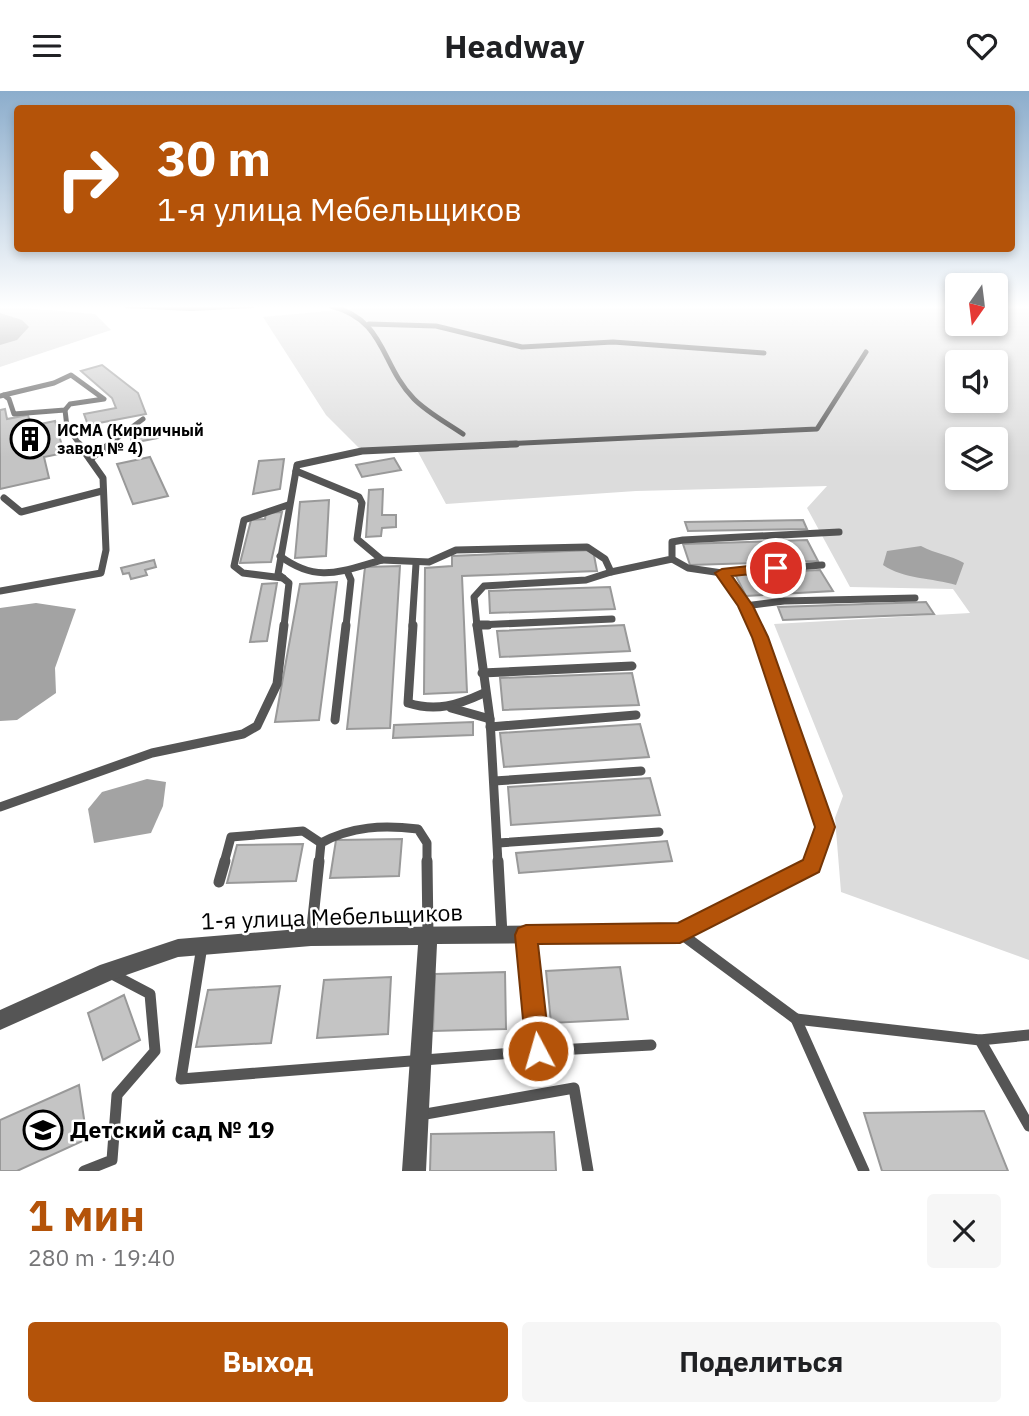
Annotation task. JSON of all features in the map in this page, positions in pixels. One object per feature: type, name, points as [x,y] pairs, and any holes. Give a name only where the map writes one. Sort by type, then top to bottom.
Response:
[{"type":"street","name":"1-я улица Мебельщиков","points":[[0,1020],[107,972],[178,948],[311,937],[680,933]]},
{"type":"street","points":[[414,1171],[428,937]]},
{"type":"lane","points":[[389,356],[414,398],[463,434]]},
{"type":"lane","points":[[0,807],[152,753],[243,734],[257,726],[277,684],[289,583],[278,574],[297,465],[362,451],[817,429],[863,356]]},
{"type":"lane","points":[[0,591],[101,573],[107,556],[103,478],[67,427],[65,410],[70,404],[104,398],[71,375],[54,383],[2,396]]},
{"type":"lane","points":[[2,396],[9,399],[13,414],[50,409],[65,410]]},
{"type":"lane","points":[[90,459],[144,419]]},
{"type":"lane","points":[[296,471],[359,497],[362,503],[357,539],[382,560]]},
{"type":"lane","points":[[4,498],[21,512],[102,491]]},
{"type":"lane","points":[[283,578],[243,573],[234,566],[244,520],[288,505]]},
{"type":"lane","points":[[672,559],[672,542],[683,540],[839,532]]},
{"type":"lane","points":[[281,556],[301,572],[348,573],[359,566],[382,560],[429,562],[456,550],[587,547],[605,559],[611,572]]},
{"type":"lane","points":[[502,935],[490,723],[474,597],[484,586],[586,580],[672,559],[688,568],[722,573],[822,565]]},
{"type":"lane","points":[[416,563],[408,703],[427,710],[451,708],[484,692]]},
{"type":"lane","points":[[335,720],[351,580],[348,573]]},
{"type":"lane","points":[[722,573],[745,606],[760,637],[825,827],[811,866],[680,933],[796,1019],[864,1171]]},
{"type":"lane","points":[[745,606],[784,601],[915,597]]},
{"type":"lane","points":[[477,625],[612,619]]},
{"type":"lane","points":[[482,673],[632,666]]},
{"type":"lane","points":[[451,708],[490,723],[636,715]]},
{"type":"lane","points":[[494,781],[640,771]]},
{"type":"lane","points":[[321,843],[340,831],[390,825],[418,829],[427,843],[428,937]]},
{"type":"lane","points":[[219,882],[231,837],[303,831],[321,843]]},
{"type":"lane","points":[[498,843],[659,832]]},
{"type":"lane","points":[[311,937],[321,843]]},
{"type":"lane","points":[[526,935],[538,1051]]},
{"type":"lane","points":[[202,946],[181,1079],[419,1058],[651,1045]]},
{"type":"lane","points":[[84,1171],[112,1160],[117,1094],[155,1051],[150,994],[107,972]]},
{"type":"lane","points":[[796,1019],[980,1039],[1029,1035]]},
{"type":"lane","points":[[980,1039],[1029,1126]]},
{"type":"lane","points":[[417,1115],[574,1088],[588,1171]]},
{"type":"shaded area","points":[[0,356],[32,356],[0,367]]},
{"type":"shaded area","points":[[288,356],[945,356],[945,413],[1008,413],[1008,356],[1029,356],[1029,960],[841,892],[835,818],[843,796],[774,624],[970,613],[953,589],[850,587],[807,508],[827,486],[636,491],[446,504],[418,452],[362,451],[326,415]]},
{"type":"shaded area","points":[[921,546],[964,563],[956,585],[909,576],[883,565],[887,551]]},
{"type":"shaded area","points":[[36,603],[76,609],[55,668],[56,693],[17,720],[0,721],[0,608]]},
{"type":"shaded area","points":[[147,779],[166,782],[163,806],[151,833],[94,843],[88,809],[102,792]]},
{"type":"building","points":[[102,365],[138,393],[146,414],[88,425],[84,414],[116,408],[112,398],[81,371]]},
{"type":"building","name":"ИСМА (Кирпичный завод № 4)","points":[[5,409],[7,419],[28,415],[31,426],[55,421],[64,453],[44,457],[49,478],[0,489],[0,410]]},
{"type":"building","points":[[157,433],[158,438],[132,443],[131,438]]},
{"type":"building","points":[[150,457],[168,496],[133,504],[117,464]]},
{"type":"building","points":[[394,458],[401,470],[362,477],[356,465]]},
{"type":"building","points":[[284,459],[280,489],[253,494],[259,461]]},
{"type":"building","points":[[383,489],[382,515],[396,515],[396,527],[382,528],[381,536],[366,537],[369,490]]},
{"type":"building","points":[[329,500],[326,556],[295,558],[300,502]]},
{"type":"building","points":[[282,512],[271,562],[240,563],[251,520],[265,519],[266,513]]},
{"type":"building","points":[[803,520],[807,529],[688,531],[685,522]]},
{"type":"building","points":[[807,540],[818,561],[690,565],[683,544]]},
{"type":"building","points":[[593,550],[597,571],[462,576],[467,692],[424,694],[425,568],[452,566],[452,556]]},
{"type":"building","points":[[154,560],[156,567],[145,570],[147,575],[131,579],[129,573],[123,574],[121,568]]},
{"type":"building","points":[[400,566],[390,728],[347,729],[365,567]]},
{"type":"building","points":[[820,570],[833,591],[746,596],[735,574]]},
{"type":"building","points":[[337,582],[319,720],[275,722],[300,584]]},
{"type":"building","points":[[277,583],[267,641],[250,642],[262,584]]},
{"type":"building","points":[[610,587],[615,609],[490,613],[489,591]]},
{"type":"building","points":[[926,602],[934,614],[783,620],[778,607]]},
{"type":"building","points":[[624,625],[630,651],[500,657],[497,631]]},
{"type":"building","points":[[632,673],[639,705],[503,710],[500,678]]},
{"type":"building","points":[[473,722],[473,735],[393,738],[394,725]]},
{"type":"building","points":[[640,724],[649,757],[504,767],[500,733]]},
{"type":"building","points":[[650,778],[660,815],[511,825],[508,787]]},
{"type":"building","points":[[402,839],[399,876],[330,878],[336,840]]},
{"type":"building","points":[[667,841],[672,861],[519,873],[516,853]]},
{"type":"building","points":[[303,844],[296,881],[227,883],[237,845]]},
{"type":"building","points":[[620,967],[628,1019],[551,1023],[546,971]]},
{"type":"building","points":[[505,972],[506,1029],[433,1031],[435,974]]},
{"type":"building","points":[[391,977],[388,1034],[317,1038],[324,980]]},
{"type":"building","points":[[280,986],[271,1043],[196,1047],[208,990]]},
{"type":"building","points":[[124,995],[140,1040],[103,1060],[88,1013]]},
{"type":"building","name":"Детский сад № 19","points":[[79,1085],[87,1139],[17,1171],[0,1171],[0,1120]]},
{"type":"building","points":[[984,1111],[1008,1171],[882,1171],[864,1113]]},
{"type":"building","points":[[554,1132],[556,1171],[430,1171],[431,1134]]},
{"type":"place","name":"ИСМА (Кирпичный завод № 4)","points":[[30,439]]},
{"type":"place","name":"Детский сад № 19","points":[[43,1130]]},
{"type":"route","points":[[538,1051],[526,935],[680,933],[811,866],[825,827],[760,637],[745,606],[722,573],[776,568]]}]
